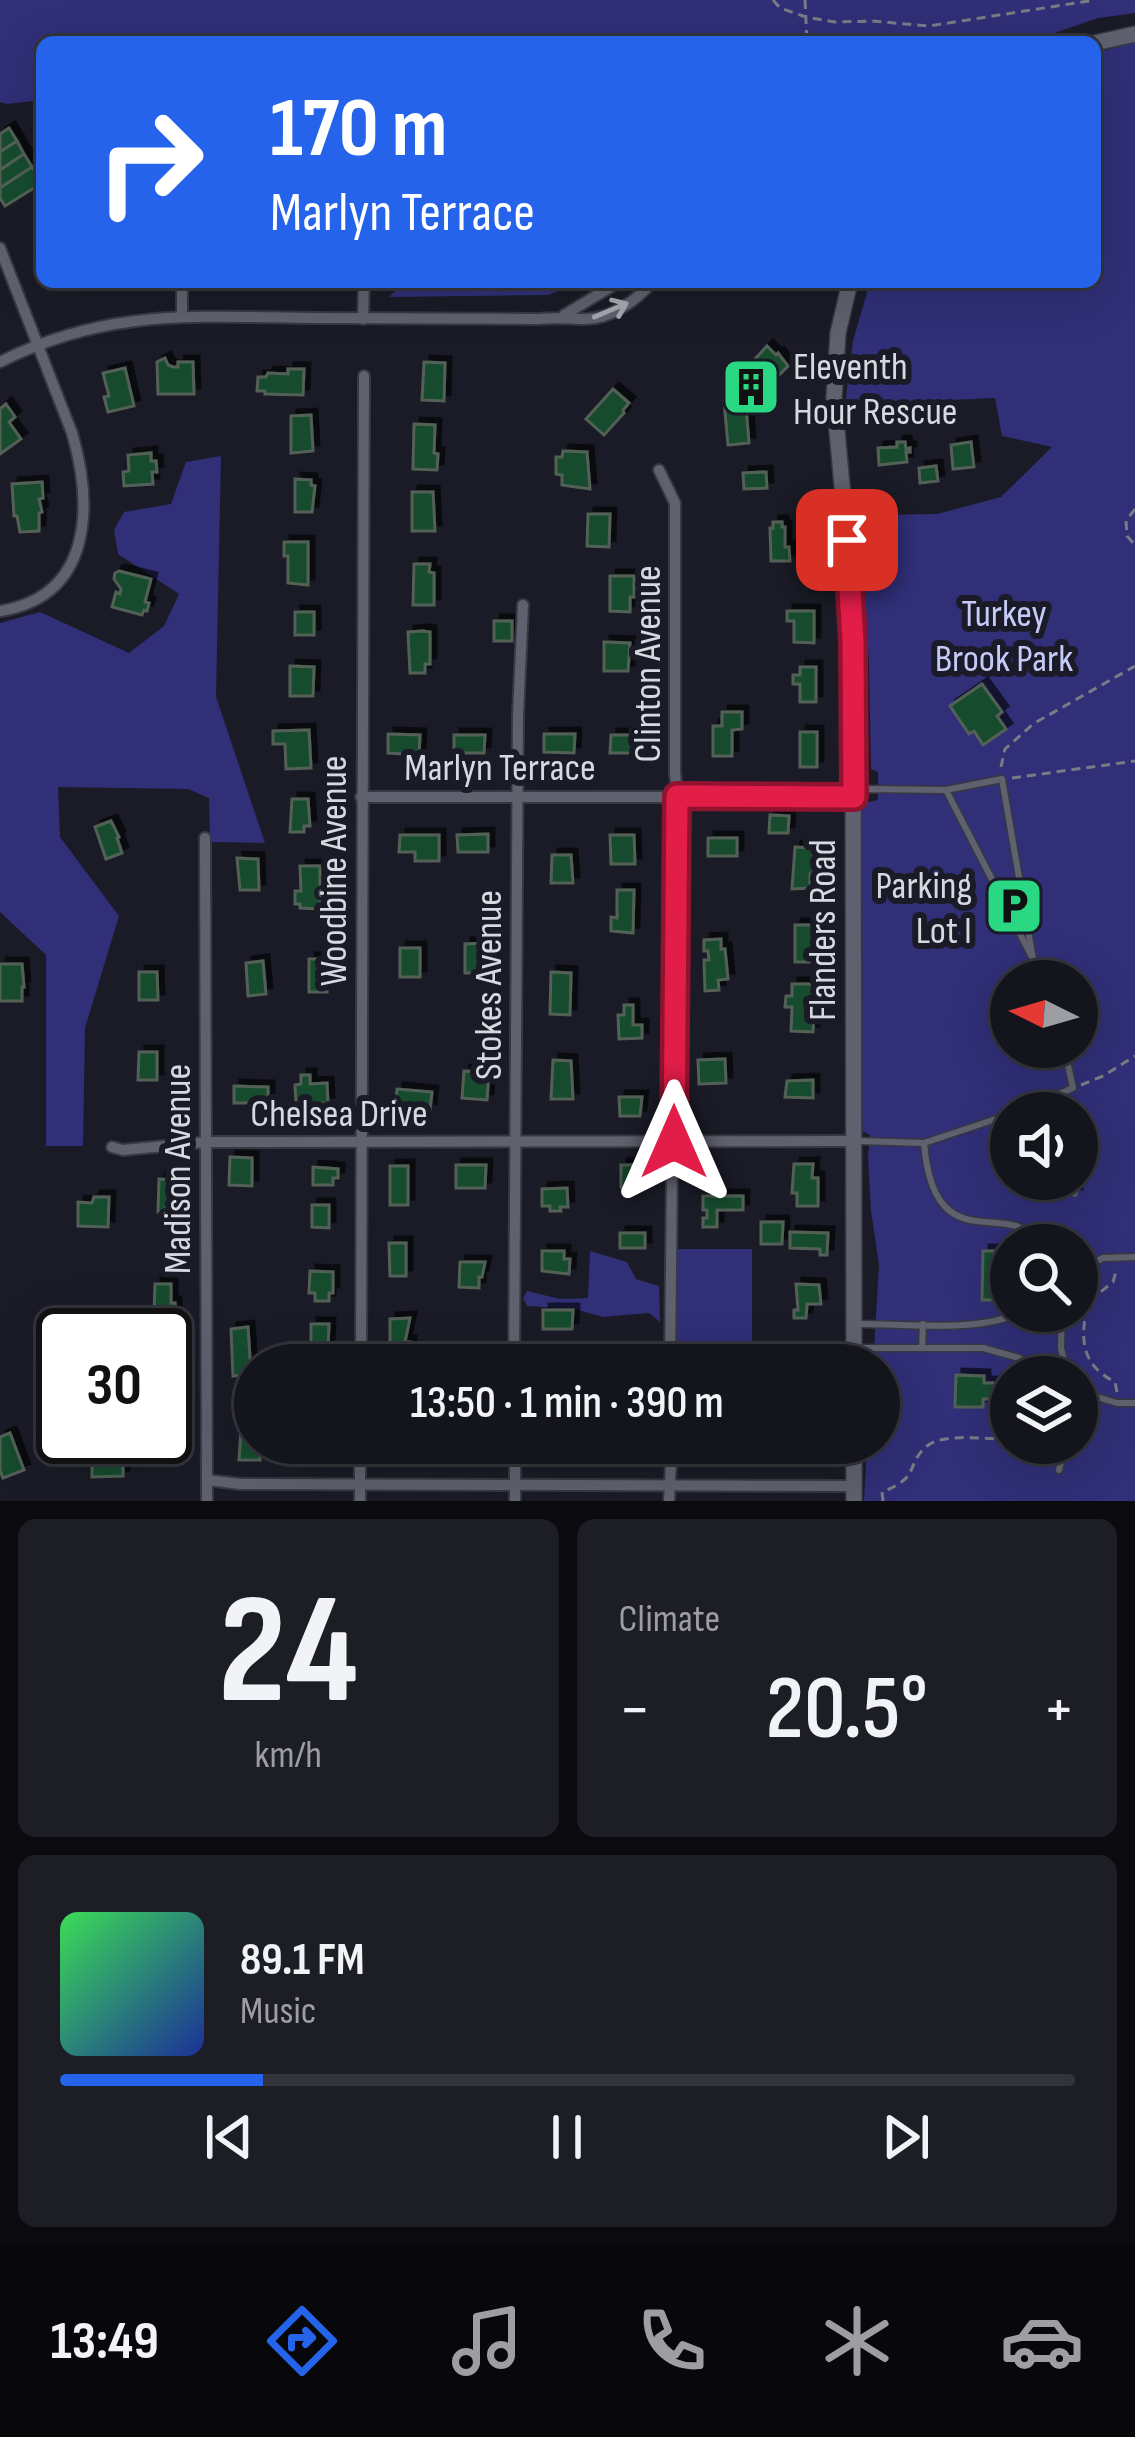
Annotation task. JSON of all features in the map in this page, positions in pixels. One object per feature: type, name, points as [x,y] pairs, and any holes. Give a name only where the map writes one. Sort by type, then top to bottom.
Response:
[{"type":"main road","points":[[1101,42],[1135,34]]},
{"type":"main road","name":"Flanders Road","points":[[849,288],[837,343],[834,398],[853,641],[854,1344]]},
{"type":"street","points":[[0,248],[76,448],[83,490],[75,557],[56,586],[25,605],[0,611]]},
{"type":"street","points":[[182,288],[182,317]]},
{"type":"street","points":[[363,319],[364,288]]},
{"type":"street","points":[[562,316],[609,288]]},
{"type":"street","points":[[0,362],[37,344],[111,323],[182,317],[588,319],[607,315],[646,288]]},
{"type":"street","name":"Woodbine Avenue","points":[[361,1344],[364,376]]},
{"type":"street","name":"Clinton Avenue","points":[[658,470],[675,503],[677,796],[670,1344]]},
{"type":"street","name":"Stokes Avenue","points":[[514,1344],[518,715],[524,605]]},
{"type":"street","name":"Marlyn Terrace","points":[[361,796],[854,797]]},
{"type":"street","name":"Madison Avenue","points":[[205,838],[207,1501]]},
{"type":"street","name":"Chelsea Drive","points":[[112,1147],[206,1142],[855,1141]]},
{"type":"street","points":[[360,1464],[360,1501]]},
{"type":"street","points":[[515,1464],[515,1501]]},
{"type":"street","points":[[669,1501],[671,1464]]},
{"type":"street","points":[[207,1480],[854,1493]]},
{"type":"lane","points":[[854,797],[867,789],[946,790],[1002,779],[1033,959]]},
{"type":"lane","points":[[946,790],[1033,959]]},
{"type":"lane","points":[[1063,1092],[1073,1088],[1069,1068]]},
{"type":"lane","points":[[855,1141],[924,1143],[990,1121]]},
{"type":"lane","points":[[924,1143],[929,1183],[949,1210],[967,1221],[995,1224]]},
{"type":"lane","points":[[1098,1260],[1135,1257]]},
{"type":"lane","points":[[855,1324],[990,1323]]},
{"type":"lane","points":[[922,1324],[922,1348]]},
{"type":"lane","points":[[900,1351],[994,1350],[1013,1356]]},
{"type":"lane","points":[[1098,1397],[1135,1403]]},
{"type":"lane","points":[[1058,1469],[1060,1464]]},
{"type":"path","points":[[773,0],[780,8],[835,22],[929,26],[1096,0]]},
{"type":"path","points":[[805,0],[807,36]]},
{"type":"path","points":[[1135,509],[1126,521],[1126,536],[1135,545]]},
{"type":"path","points":[[1135,666],[1033,724],[1005,749],[1000,761],[1002,779],[1135,761]]},
{"type":"path","points":[[1073,1088],[1135,1056]]},
{"type":"path","points":[[1117,1394],[1115,1382],[1097,1372],[1088,1358],[1085,1321],[1088,1302],[1113,1282],[1118,1265]]},
{"type":"path","points":[[874,1492],[908,1479],[931,1442],[990,1439]]},
{"type":"path","points":[[882,1492],[883,1501]]},
{"type":"green space","points":[[0,0],[1135,0],[1135,13],[1098,18],[1046,36],[36,36],[36,101],[0,102]]},
{"type":"green space","name":"Turkey Brook Park","points":[[1135,42],[1135,1501],[864,1501],[866,1464],[900,1464],[900,1344],[874,1344],[879,1265],[871,1211],[870,1135],[862,1131],[861,804],[878,800],[878,772],[871,769],[863,556],[867,515],[937,514],[1001,497],[1052,447],[1002,436],[995,398],[845,405],[853,341],[868,288],[1101,288],[1101,51]]},
{"type":"green space","points":[[399,288],[566,288],[548,295],[389,297]]},
{"type":"green space","points":[[221,456],[216,697],[265,843],[210,842],[209,798],[188,789],[58,787],[60,837],[119,916],[85,1028],[83,1146],[46,1146],[46,955],[0,912],[0,623],[40,612],[129,653],[164,626],[179,594],[118,554],[114,530],[124,512],[171,504],[186,462]]},
{"type":"green space","points":[[677,1249],[752,1249],[752,1344],[677,1344]]},
{"type":"green space","points":[[590,1251],[627,1262],[636,1279],[659,1286],[660,1322],[649,1313],[603,1317],[575,1309],[527,1306],[523,1298],[527,1291],[560,1299],[588,1298]]},
{"type":"building","points":[[9,128],[17,141],[0,152],[0,134]]},
{"type":"building","points":[[17,141],[24,154],[0,170],[0,152]]},
{"type":"building","points":[[24,154],[32,167],[0,188],[0,170]]},
{"type":"building","points":[[32,167],[36,173],[36,187],[5,206],[0,188]]},
{"type":"building","name":"Eleventh Hour Rescue","points":[[767,346],[788,366],[746,408],[749,443],[728,445],[724,401]]},
{"type":"building","points":[[165,358],[173,367],[178,362],[193,362],[194,394],[158,394],[157,362]]},
{"type":"building","points":[[424,362],[445,363],[444,401],[422,400]]},
{"type":"building","points":[[125,368],[134,406],[108,412],[103,373]]},
{"type":"building","points":[[288,369],[304,369],[303,395],[257,391],[258,377],[288,374]]},
{"type":"building","points":[[613,389],[629,403],[604,435],[586,419]]},
{"type":"building","points":[[6,404],[15,417],[9,422],[21,439],[0,454],[0,409]]},
{"type":"building","points":[[311,415],[313,451],[291,453],[291,416]]},
{"type":"building","points":[[414,424],[435,425],[437,470],[413,469]]},
{"type":"building","points":[[897,442],[910,448],[907,462],[879,465],[878,448],[897,447]]},
{"type":"building","points":[[971,442],[974,467],[953,469],[951,445]]},
{"type":"building","points":[[563,451],[587,452],[590,489],[562,485],[556,457],[562,457]]},
{"type":"building","points":[[151,453],[157,472],[152,472],[153,484],[124,486],[128,455]]},
{"type":"building","points":[[936,466],[938,481],[920,483],[919,468]]},
{"type":"building","points":[[766,472],[767,488],[744,489],[743,473]]},
{"type":"building","points":[[295,479],[311,480],[315,486],[312,512],[295,512]]},
{"type":"building","points":[[42,482],[39,531],[20,532],[12,484]]},
{"type":"building","points":[[412,492],[433,492],[435,531],[412,531]]},
{"type":"building","points":[[588,514],[610,514],[609,547],[587,546]]},
{"type":"building","points":[[773,522],[785,527],[790,561],[771,561]]},
{"type":"building","points":[[284,542],[308,542],[308,585],[288,583]]},
{"type":"building","points":[[414,564],[430,564],[434,605],[413,605]]},
{"type":"building","points":[[119,571],[151,579],[147,611],[142,615],[112,607],[121,589],[114,579]]},
{"type":"building","points":[[610,576],[634,576],[630,612],[610,611]]},
{"type":"building","points":[[787,611],[814,611],[814,643],[794,642],[794,621],[787,621]]},
{"type":"building","points":[[295,612],[314,612],[314,635],[295,635]]},
{"type":"building","points":[[494,621],[512,621],[512,641],[494,641]]},
{"type":"building","points":[[408,632],[430,632],[430,664],[425,664],[425,673],[410,673]]},
{"type":"building","points":[[604,642],[630,643],[628,671],[604,671]]},
{"type":"building","points":[[290,666],[314,667],[313,696],[290,696]]},
{"type":"building","points":[[800,667],[816,667],[816,702],[800,702],[800,684],[793,684],[793,675],[800,675]]},
{"type":"building","points":[[982,684],[1002,712],[997,716],[1006,729],[983,745],[950,706]]},
{"type":"building","points":[[722,712],[742,712],[742,729],[732,730],[732,756],[713,756],[713,726],[722,726]]},
{"type":"building","points":[[309,730],[311,768],[286,769],[285,744],[273,744],[273,731]]},
{"type":"building","points":[[800,732],[817,732],[817,767],[800,767]]},
{"type":"building","points":[[388,734],[420,735],[419,755],[388,753]]},
{"type":"building","points":[[544,734],[575,734],[574,753],[544,752]]},
{"type":"building","points":[[454,735],[485,735],[484,753],[454,753]]},
{"type":"building","points":[[611,735],[640,735],[640,753],[610,753]]},
{"type":"building","points":[[292,799],[308,799],[310,826],[304,826],[304,832],[290,832]]},
{"type":"building","points":[[770,815],[789,816],[788,833],[769,833]]},
{"type":"building","points":[[111,821],[122,853],[106,859],[95,827]]},
{"type":"building","points":[[488,834],[488,852],[458,852],[457,835]]},
{"type":"building","points":[[400,835],[439,835],[439,861],[415,861],[415,852],[399,852]]},
{"type":"building","points":[[610,835],[634,835],[635,864],[611,864]]},
{"type":"building","points":[[708,838],[737,838],[737,856],[708,856]]},
{"type":"building","points":[[795,847],[813,848],[810,888],[792,889]]},
{"type":"building","points":[[552,855],[571,855],[573,883],[551,883]]},
{"type":"building","points":[[237,858],[258,859],[259,890],[240,890]]},
{"type":"building","points":[[300,866],[320,866],[320,909],[295,904],[295,891],[301,891]]},
{"type":"building","points":[[617,890],[634,890],[633,933],[611,931],[611,917],[617,918]]},
{"type":"building","points":[[795,925],[816,925],[816,962],[795,962]]},
{"type":"building","points":[[721,939],[728,979],[718,980],[719,990],[705,991],[704,960],[709,960],[704,940]]},
{"type":"building","points":[[484,943],[484,973],[465,973],[465,944]]},
{"type":"building","points":[[400,948],[420,948],[420,977],[400,977]]},
{"type":"building","points":[[309,959],[327,959],[327,992],[309,992]]},
{"type":"building","points":[[263,961],[266,994],[248,996],[246,963]]},
{"type":"building","points":[[0,964],[22,964],[22,1001],[0,1001]]},
{"type":"building","points":[[139,972],[157,972],[158,1000],[139,1000]]},
{"type":"building","points":[[551,972],[571,973],[570,1015],[550,1014]]},
{"type":"building","points":[[792,984],[812,984],[813,1032],[791,1031],[792,1007],[785,1007]]},
{"type":"building","points":[[624,1005],[633,1005],[633,1025],[642,1025],[642,1038],[619,1039],[618,1015],[624,1015]]},
{"type":"building","points":[[139,1052],[157,1052],[157,1080],[138,1080]]},
{"type":"building","points":[[725,1059],[726,1083],[699,1084],[698,1060]]},
{"type":"building","points":[[553,1060],[571,1061],[573,1099],[551,1099]]},
{"type":"building","points":[[464,1071],[489,1072],[487,1100],[462,1098]]},
{"type":"building","points":[[301,1075],[310,1075],[310,1084],[327,1083],[328,1103],[296,1104],[295,1085],[301,1084]]},
{"type":"building","points":[[813,1080],[813,1098],[785,1097],[787,1081]]},
{"type":"building","points":[[234,1086],[268,1087],[268,1103],[234,1103]]},
{"type":"building","points":[[397,1089],[432,1092],[430,1110],[395,1107]]},
{"type":"building","points":[[619,1097],[642,1097],[640,1116],[620,1116]]},
{"type":"building","points":[[230,1157],[252,1158],[252,1186],[229,1185]]},
{"type":"building","points":[[794,1164],[813,1164],[818,1206],[797,1206],[797,1193],[792,1193]]},
{"type":"building","points":[[456,1165],[486,1165],[485,1188],[456,1188]]},
{"type":"building","points":[[621,1165],[643,1165],[642,1187],[621,1187]]},
{"type":"building","points":[[390,1166],[408,1166],[408,1205],[390,1205]]},
{"type":"building","points":[[313,1167],[338,1169],[338,1178],[333,1178],[333,1185],[313,1185]]},
{"type":"building","points":[[159,1179],[175,1180],[175,1195],[180,1196],[180,1203],[166,1207],[165,1212],[158,1212]]},
{"type":"building","points":[[567,1188],[568,1207],[550,1211],[550,1206],[542,1206],[542,1189]]},
{"type":"building","points":[[703,1196],[743,1196],[743,1210],[717,1210],[717,1227],[703,1227],[707,1210],[703,1210]]},
{"type":"building","points":[[94,1197],[109,1197],[108,1227],[78,1226],[78,1202],[92,1203]]},
{"type":"building","points":[[312,1205],[329,1205],[329,1228],[312,1227]]},
{"type":"building","points":[[761,1222],[783,1222],[782,1244],[761,1244]]},
{"type":"building","points":[[790,1232],[828,1233],[827,1255],[820,1255],[820,1249],[790,1248]]},
{"type":"building","points":[[620,1233],[645,1233],[645,1248],[620,1248]]},
{"type":"building","points":[[389,1243],[406,1243],[406,1276],[390,1276]]},
{"type":"building","points":[[542,1251],[564,1251],[564,1259],[570,1259],[569,1274],[542,1271]]},
{"type":"building","points":[[983,1251],[990,1251],[990,1300],[982,1300]]},
{"type":"building","points":[[460,1262],[485,1262],[479,1288],[459,1287]]},
{"type":"building","points":[[310,1271],[333,1272],[329,1301],[315,1301],[315,1293],[309,1293]]},
{"type":"building","points":[[155,1284],[171,1284],[175,1308],[154,1308]]},
{"type":"building","points":[[796,1284],[819,1285],[821,1304],[807,1304],[806,1318],[794,1318]]},
{"type":"building","points":[[543,1310],[573,1310],[572,1329],[543,1329]]},
{"type":"building","points":[[410,1318],[405,1342],[410,1344],[390,1344],[390,1319]]},
{"type":"building","points":[[311,1324],[329,1324],[328,1344],[311,1344]]},
{"type":"building","points":[[248,1327],[249,1344],[234,1344],[233,1376],[231,1329]]},
{"type":"building","points":[[956,1375],[984,1376],[984,1383],[990,1383],[990,1399],[983,1399],[983,1407],[955,1407]]},
{"type":"building","points":[[10,1433],[24,1470],[3,1478],[0,1437]]},
{"type":"building","points":[[92,1464],[123,1464],[123,1476],[92,1477]]},
{"type":"place","name":"Eleventh Hour Rescue","points":[[751,387]]},
{"type":"place","name":"Parking Lot I","points":[[1014,906]]},
{"type":"route","points":[[674,1142],[677,796],[854,797],[847,540]]}]
